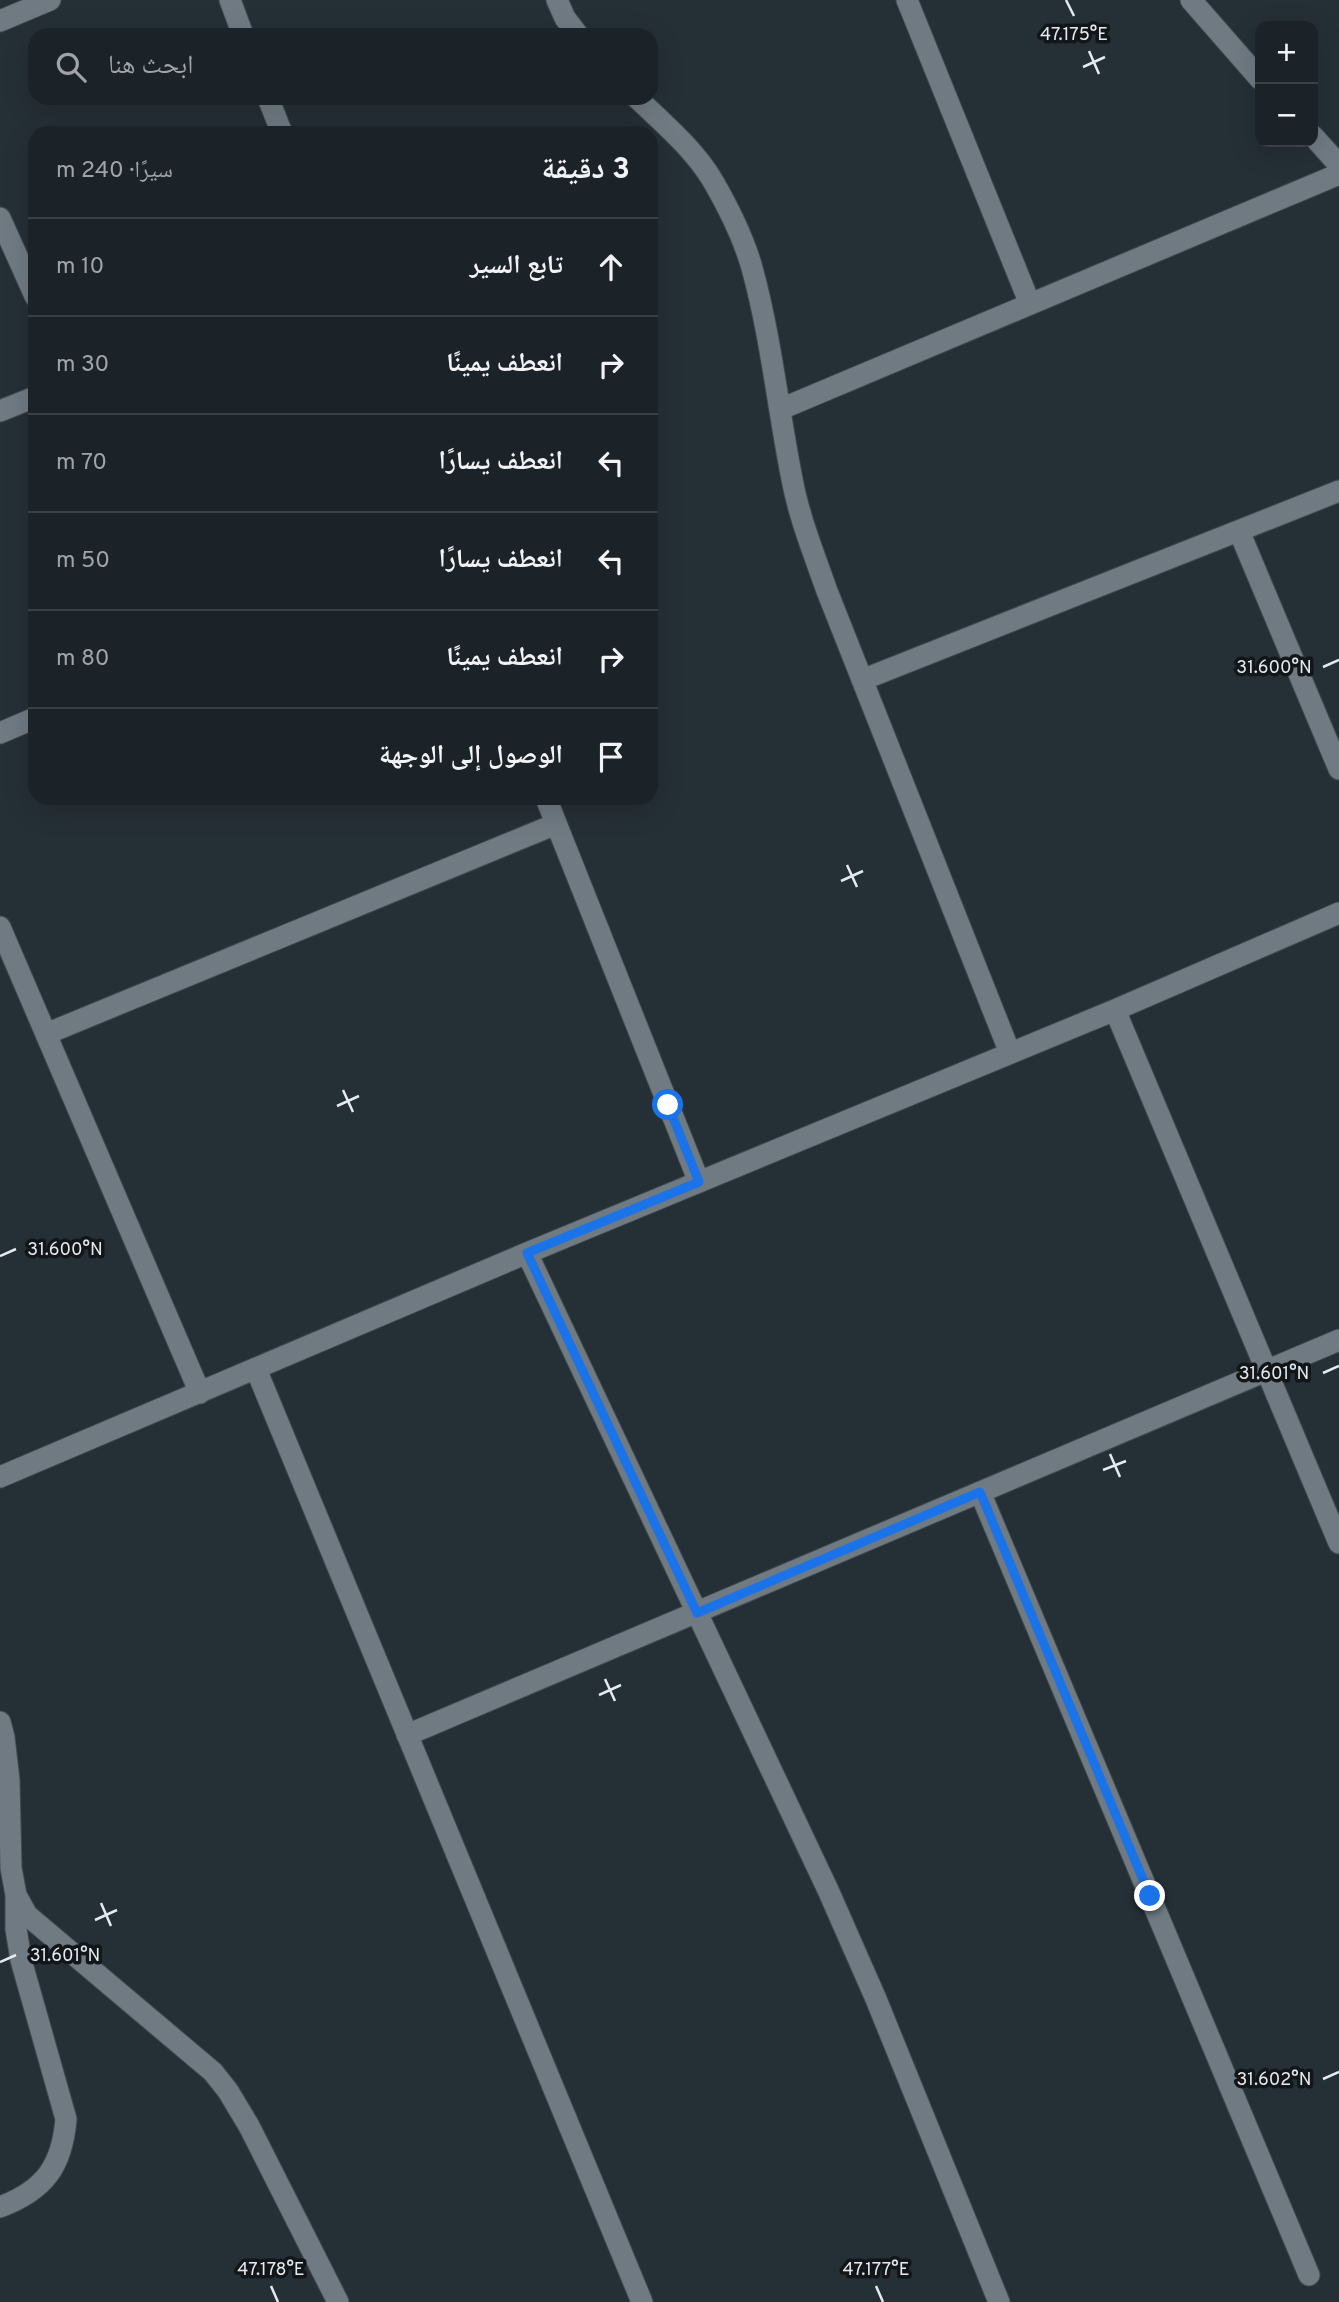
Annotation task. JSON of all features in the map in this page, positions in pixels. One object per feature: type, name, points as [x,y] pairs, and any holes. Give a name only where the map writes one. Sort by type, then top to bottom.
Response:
[{"type":"street","points":[[0,21],[50,0]]},
{"type":"street","points":[[230,0],[240,28]]},
{"type":"street","points":[[557,0],[573,28]]},
{"type":"street","points":[[907,0],[1030,304]]},
{"type":"street","points":[[1191,0],[1255,73]]},
{"type":"street","points":[[271,105],[279,126]]},
{"type":"street","points":[[644,105],[682,142],[711,178],[752,266],[781,409],[792,481],[810,543],[1010,1053]]},
{"type":"street","points":[[1318,142],[1339,165]]},
{"type":"street","points":[[781,409],[1339,174]]},
{"type":"street","points":[[0,218],[28,280]]},
{"type":"street","points":[[0,411],[28,400]]},
{"type":"street","points":[[862,680],[1339,491]]},
{"type":"street","points":[[1239,531],[1339,769]]},
{"type":"street","points":[[0,733],[28,721]]},
{"type":"street","points":[[549,805],[699,1182]]},
{"type":"street","points":[[46,1034],[556,824]]},
{"type":"street","points":[[0,1477],[527,1253],[1115,1010],[1339,913]]},
{"type":"street","points":[[0,927],[200,1393]]},
{"type":"street","points":[[1115,1010],[1339,1543]]},
{"type":"street","points":[[527,1253],[828,1890],[876,1999],[999,2302]]},
{"type":"street","points":[[407,1735],[1339,1340]]},
{"type":"street","points":[[256,1369],[642,2302]]},
{"type":"street","points":[[980,1492],[1309,2275]]},
{"type":"street","points":[[0,1722],[9,1780],[11,1868],[21,1960],[66,2119],[64,2143],[55,2166],[40,2185],[20,2199],[0,2207]]},
{"type":"street","points":[[16,1895],[27,1914],[47,1933],[213,2072],[249,2126],[338,2302]]},
{"type":"route","points":[[668,1105],[699,1182],[527,1253],[697,1613],[980,1492],[1150,1896]]}]
